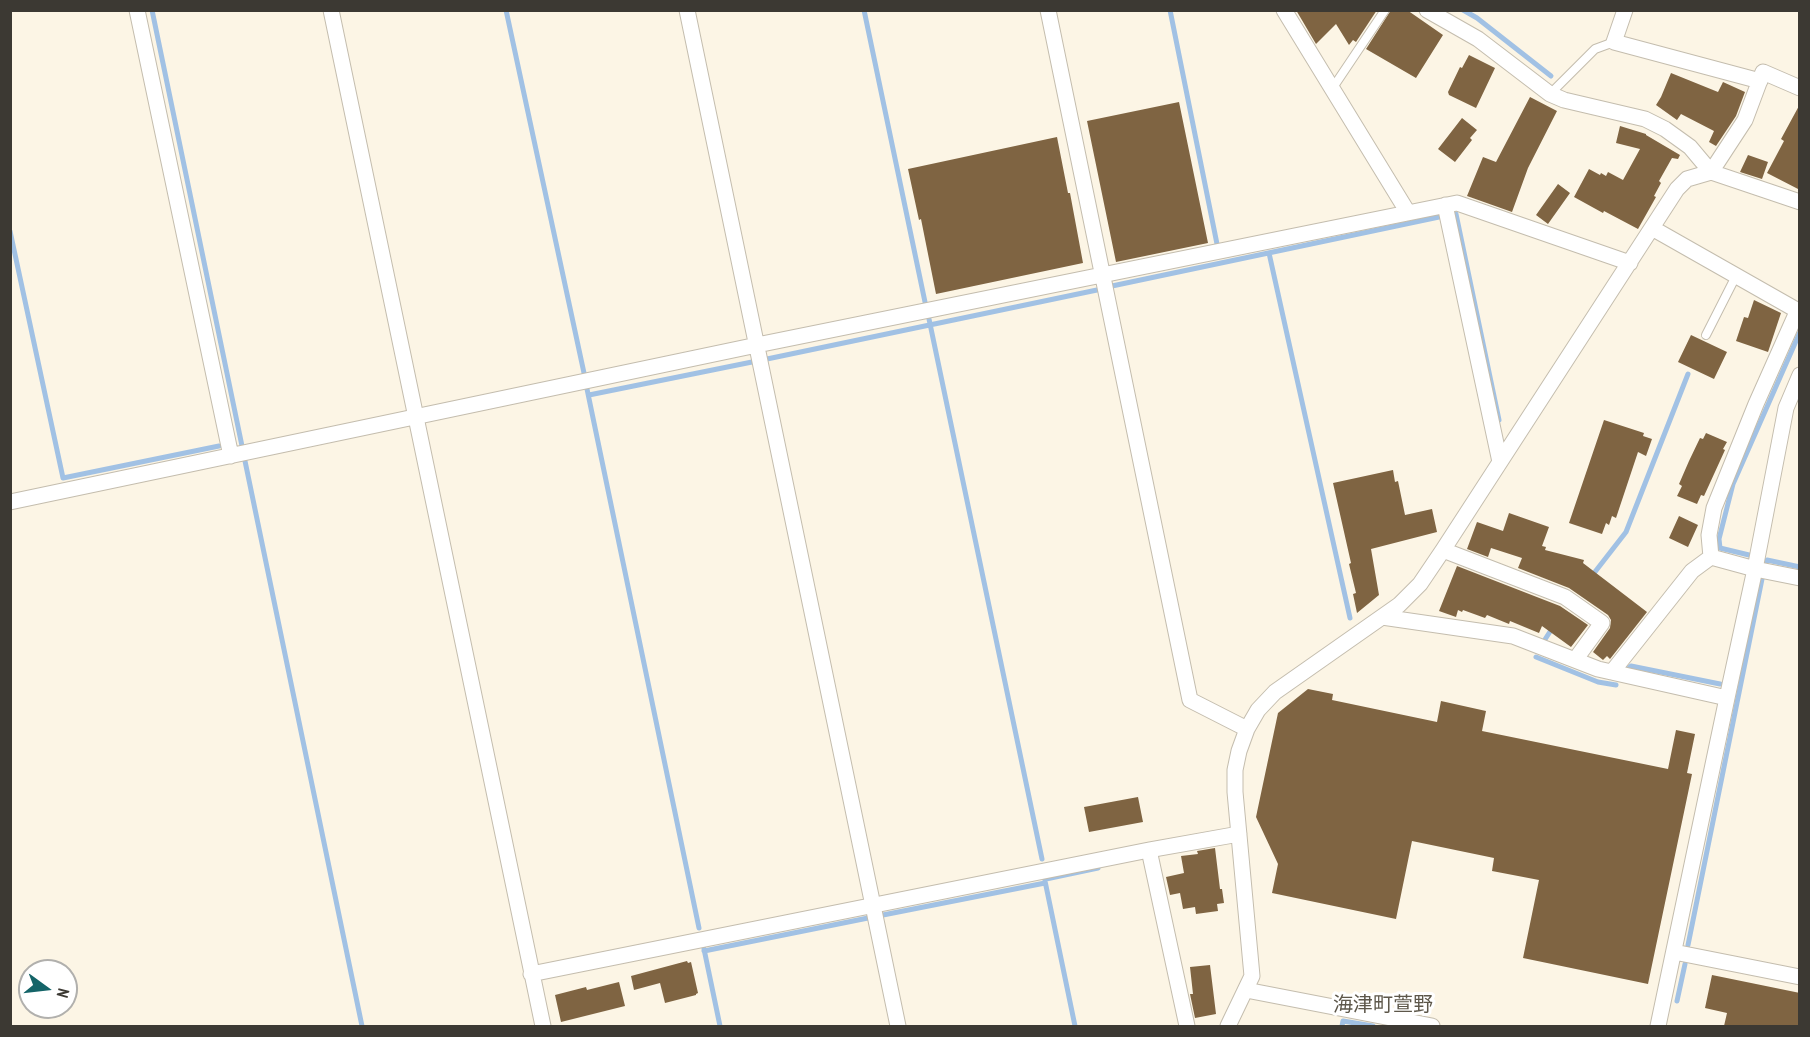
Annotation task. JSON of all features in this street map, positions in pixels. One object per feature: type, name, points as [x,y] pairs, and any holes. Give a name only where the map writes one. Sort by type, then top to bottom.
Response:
[{"type":"street","points":[[137,10],[231,456]]},
{"type":"street","points":[[332,10],[543,1026]]},
{"type":"street","points":[[687,10],[898,1026]]},
{"type":"street","points":[[1048,10],[1190,700],[1247,729]]},
{"type":"street","points":[[1284,10],[1407,212]]},
{"type":"street","points":[[1427,10],[1478,39],[1550,94],[1564,100],[1645,119],[1665,129],[1690,147],[1711,172],[1800,202]]},
{"type":"street","points":[[1625,10],[1614,42],[1760,81]]},
{"type":"street","points":[[1228,1026],[1252,976],[1235,792],[1235,770],[1247,729],[1258,710],[1275,692],[1399,605],[1420,584],[1677,189],[1687,179],[1711,172],[1745,120],[1763,72],[1800,88]]},
{"type":"street","points":[[10,502],[757,345],[1457,202],[1630,263]]},
{"type":"street","points":[[1445,205],[1500,462]]},
{"type":"street","points":[[1652,228],[1798,312],[1756,404],[1714,508],[1708,535],[1711,557]]},
{"type":"street","points":[[1658,1026],[1755,569],[1786,408],[1800,375]]},
{"type":"street","points":[[1443,550],[1565,597],[1602,623],[1575,660]]},
{"type":"street","points":[[1711,557],[1800,578]]},
{"type":"street","points":[[1612,672],[1692,571],[1711,557]]},
{"type":"street","points":[[1382,617],[1513,636],[1612,672],[1727,698]]},
{"type":"street","points":[[531,974],[873,904],[1239,834]]},
{"type":"street","points":[[1149,850],[1186,1026]]},
{"type":"street","points":[[1674,952],[1800,977]]},
{"type":"street","points":[[1246,990],[1432,1026]]},
{"type":"lane","points":[[1332,89],[1385,10]]},
{"type":"lane","points":[[1550,94],[1595,49],[1614,42]]},
{"type":"lane","points":[[1706,335],[1736,276]]},
{"type":"building","points":[[1296,10],[1377,10],[1356,42],[1353,40],[1349,45],[1336,24],[1316,44]]},
{"type":"building","points":[[1391,10],[1407,10],[1443,35],[1416,78],[1366,49]]},
{"type":"building","points":[[1469,55],[1495,68],[1476,108],[1449,95],[1448,92],[1460,67],[1462,68]]},
{"type":"building","points":[[1671,73],[1718,92],[1723,82],[1745,92],[1736,116],[1716,146],[1709,142],[1714,131],[1681,114],[1677,120],[1656,105]]},
{"type":"building","points":[[1530,97],[1557,111],[1528,168],[1512,212],[1467,196],[1483,157],[1496,162]]},
{"type":"building","points":[[1179,102],[1208,243],[1116,262],[1087,121]]},
{"type":"building","points":[[1800,104],[1800,190],[1767,173],[1784,141],[1781,139]]},
{"type":"building","points":[[1462,118],[1477,130],[1455,162],[1438,149]]},
{"type":"building","points":[[1620,126],[1646,134],[1680,155],[1678,159],[1672,158],[1659,181],[1661,183],[1654,196],[1656,197],[1638,229],[1574,197],[1589,169],[1606,176],[1608,172],[1623,180],[1640,149],[1616,143]]},
{"type":"building","points":[[1057,137],[1083,263],[936,294],[908,169]]},
{"type":"building","points":[[1748,155],[1768,162],[1762,179],[1740,172]]},
{"type":"building","points":[[1558,184],[1570,193],[1548,224],[1536,215]]},
{"type":"building","points":[[1754,300],[1781,313],[1768,352],[1736,341],[1744,317],[1748,318]]},
{"type":"building","points":[[1691,335],[1727,352],[1714,379],[1678,362]]},
{"type":"building","points":[[1604,420],[1644,433],[1643,436],[1652,439],[1646,456],[1638,452],[1616,518],[1612,516],[1609,525],[1606,523],[1602,534],[1569,523]]},
{"type":"building","points":[[1706,433],[1727,442],[1704,496],[1701,495],[1697,504],[1677,496],[1682,486],[1679,484],[1689,461],[1700,438],[1703,439]]},
{"type":"building","points":[[1393,470],[1395,482],[1398,481],[1405,515],[1432,509],[1437,532],[1371,549],[1379,595],[1357,613],[1353,594],[1356,593],[1349,564],[1351,563],[1333,483]]},
{"type":"building","points":[[1509,513],[1549,527],[1542,546],[1546,547],[1545,550],[1584,560],[1583,563],[1647,612],[1610,659],[1607,656],[1603,660],[1593,652],[1610,628],[1611,620],[1608,615],[1569,588],[1518,568],[1522,558],[1491,548],[1488,557],[1467,549],[1477,522],[1503,531]]},
{"type":"building","points":[[1679,516],[1698,525],[1688,547],[1669,538]]},
{"type":"building","points":[[1457,566],[1560,606],[1588,625],[1571,647],[1542,626],[1539,633],[1510,621],[1509,624],[1487,615],[1485,618],[1458,610],[1456,617],[1439,611]]},
{"type":"building","points":[[1308,689],[1333,694],[1332,700],[1437,722],[1441,701],[1486,711],[1482,731],[1668,769],[1676,730],[1695,734],[1687,773],[1692,774],[1648,984],[1523,958],[1539,880],[1492,871],[1494,858],[1412,841],[1396,919],[1272,893],[1278,864],[1256,817],[1278,713]]},
{"type":"building","points":[[1138,797],[1143,822],[1089,832],[1084,807]]},
{"type":"building","points":[[1215,848],[1224,903],[1217,904],[1218,911],[1196,914],[1195,907],[1183,909],[1180,893],[1170,895],[1166,877],[1184,873],[1181,856],[1198,854],[1197,851]]},
{"type":"building","points":[[687,961],[691,962],[698,993],[696,995],[665,1003],[660,983],[634,990],[631,976]]},
{"type":"building","points":[[1210,965],[1216,1014],[1195,1018],[1190,994],[1193,994],[1190,967]]},
{"type":"building","points":[[1712,975],[1800,993],[1800,1026],[1724,1026],[1727,1013],[1705,1008]]},
{"type":"building","points":[[619,982],[625,1006],[561,1022],[555,995]]},
{"type":"waterway","points":[[152,10],[242,446]]},
{"type":"waterway","points":[[506,10],[584,373]]},
{"type":"waterway","points":[[864,10],[925,302]]},
{"type":"waterway","points":[[1170,10],[1217,244]]},
{"type":"waterway","points":[[1463,10],[1477,18],[1551,76]]},
{"type":"waterway","points":[[1456,214],[1499,420]]},
{"type":"waterway","points":[[1112,286],[1439,217]]},
{"type":"waterway","points":[[10,231],[63,478],[219,446]]},
{"type":"waterway","points":[[1269,253],[1350,618]]},
{"type":"waterway","points":[[767,359],[1097,290]]},
{"type":"waterway","points":[[929,319],[1042,859]]},
{"type":"waterway","points":[[1749,555],[1720,548],[1719,539],[1733,484],[1800,332]]},
{"type":"waterway","points":[[589,395],[752,362]]},
{"type":"waterway","points":[[1591,577],[1626,532],[1688,374]]},
{"type":"waterway","points":[[587,389],[699,928]]},
{"type":"waterway","points":[[245,461],[362,1026]]},
{"type":"waterway","points":[[1765,565],[1767,560],[1800,567]]},
{"type":"waterway","points":[[1688,945],[1762,579]]},
{"type":"waterway","points":[[1544,641],[1553,627]]},
{"type":"waterway","points":[[1536,657],[1598,682],[1616,685]]},
{"type":"waterway","points":[[1629,668],[1631,666],[1720,684]]},
{"type":"waterway","points":[[1046,879],[1098,868]]},
{"type":"waterway","points":[[1045,881],[1075,1026]]},
{"type":"waterway","points":[[883,915],[1045,883]]},
{"type":"waterway","points":[[704,951],[868,918]]},
{"type":"waterway","points":[[704,949],[720,1026]]},
{"type":"waterway","points":[[1677,1001],[1685,964]]},
{"type":"waterway","points":[[1342,1026],[1343,1021],[1373,1026]]},
{"type":"district","name":"海津町萱野","points":[[1383,1005]]}]
